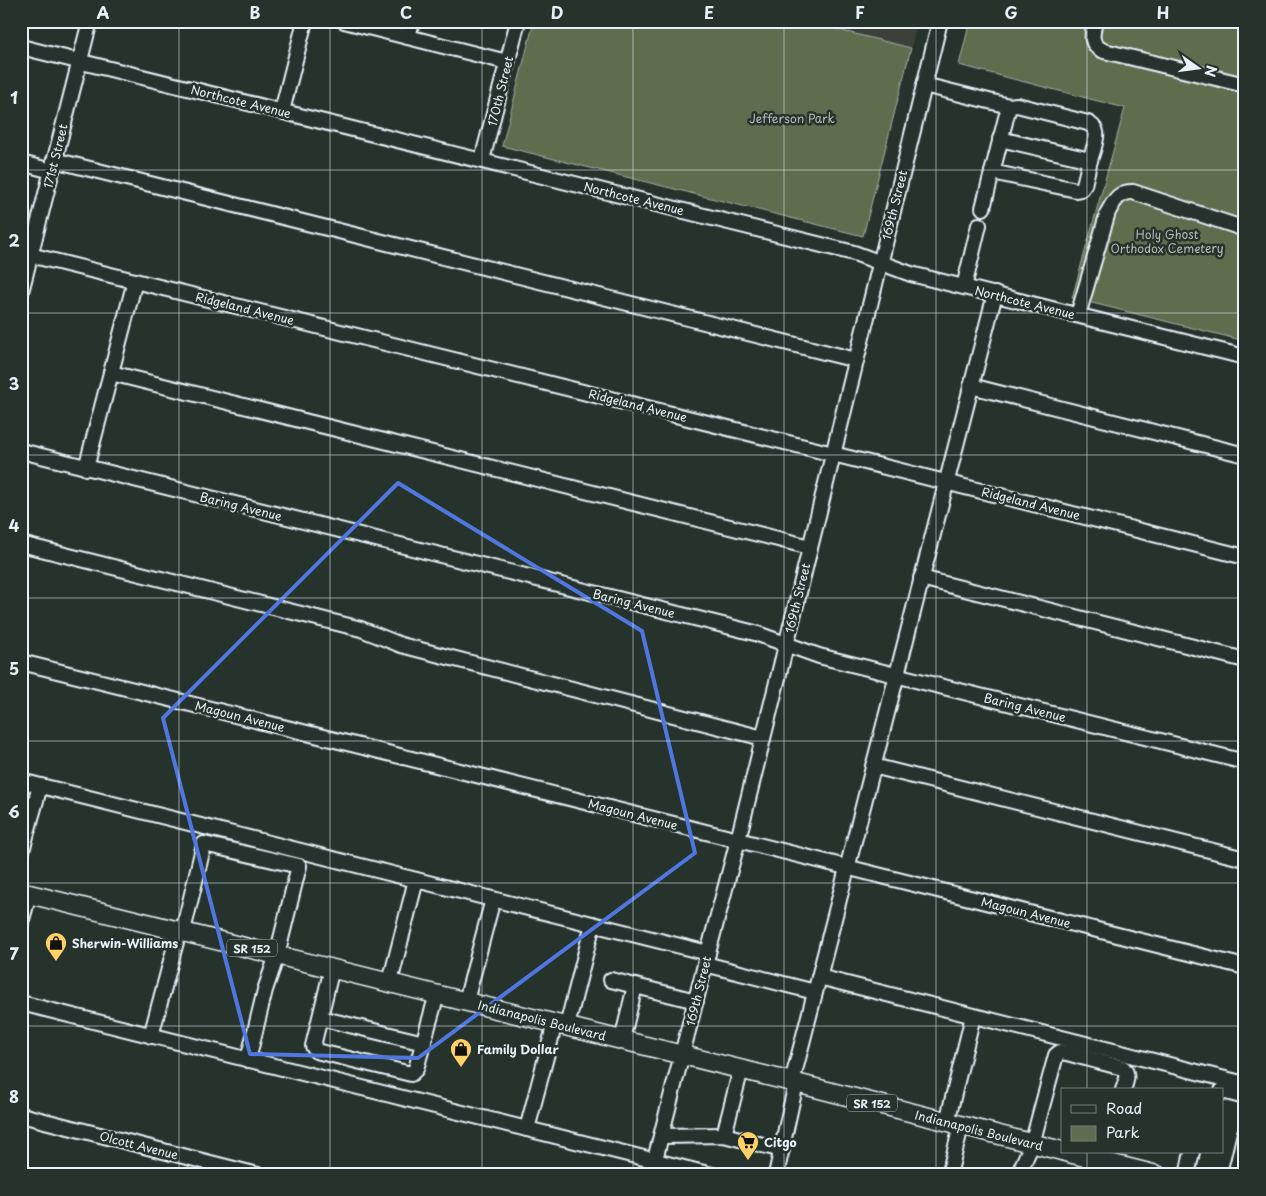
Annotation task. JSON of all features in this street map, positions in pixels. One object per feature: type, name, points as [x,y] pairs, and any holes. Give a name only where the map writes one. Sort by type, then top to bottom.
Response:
[{"type":"main road","name":"Indianapolis Boulevard","points":[[25,893],[561,1024],[1061,1151]]},
{"type":"main road","name":"Indianapolis Boulevard","points":[[1080,1154],[1105,1157],[1157,1175]]},
{"type":"street","name":"171st Street","points":[[21,292],[23,275],[30,256],[90,21]]},
{"type":"street","points":[[282,111],[305,21]]},
{"type":"street","points":[[344,21],[508,62]]},
{"type":"street","points":[[408,37],[412,21]]},
{"type":"street","name":"170th Street","points":[[482,160],[518,21]]},
{"type":"street","name":"169th Street","points":[[652,1175],[738,840],[940,21]]},
{"type":"street","points":[[1095,21],[1092,34],[1096,48],[1245,86]]},
{"type":"street","name":"Northcote Avenue","points":[[21,47],[854,253],[911,274],[1245,357]]},
{"type":"street","points":[[924,85],[1008,106],[1017,105],[1088,123],[1096,131],[1084,185],[1081,189],[1076,190],[992,172]]},
{"type":"street","points":[[983,208],[1008,106]]},
{"type":"street","points":[[1000,139],[1090,160]]},
{"type":"street","points":[[21,164],[53,166],[856,360]]},
{"type":"street","points":[[1078,315],[1108,212],[1116,198],[1121,194],[1132,192],[1245,230]]},
{"type":"street","points":[[964,287],[979,224]]},
{"type":"street","name":"Ridgeland Avenue","points":[[30,256],[1245,557]]},
{"type":"street","points":[[86,468],[135,282]]},
{"type":"street","points":[[776,1175],[818,977],[994,294]]},
{"type":"street","points":[[111,373],[810,547]]},
{"type":"street","points":[[971,386],[1245,455]]},
{"type":"street","name":"Baring Avenue","points":[[21,451],[746,631],[819,656],[1245,762]]},
{"type":"street","points":[[21,544],[361,628],[400,645],[763,738]]},
{"type":"street","points":[[921,578],[1245,660]]},
{"type":"street","name":"Magoun Avenue","points":[[21,662],[1245,967]]},
{"type":"street","points":[[873,766],[1245,859]]},
{"type":"street","points":[[21,781],[593,924],[815,992]]},
{"type":"street","points":[[21,854],[28,806],[40,786]]},
{"type":"street","points":[[151,1036],[204,844],[299,866],[278,955],[265,990],[248,1060]]},
{"type":"street","points":[[390,982],[416,880]]},
{"type":"street","points":[[21,923],[25,893]]},
{"type":"street","points":[[466,1001],[493,899]]},
{"type":"street","points":[[527,1128],[593,924]]},
{"type":"street","points":[[332,968],[313,1046],[316,1051],[411,1074],[416,1070],[438,994]]},
{"type":"street","points":[[818,977],[1245,1084]]},
{"type":"street","points":[[611,980],[696,1001]]},
{"type":"street","points":[[622,1040],[635,986]]},
{"type":"street","points":[[21,1004],[712,1175]]},
{"type":"street","points":[[949,1175],[954,1124],[974,1016]]},
{"type":"street","points":[[320,1018],[424,1043]]},
{"type":"street","points":[[1018,1175],[1032,1144],[1056,1055],[1060,1052],[1123,1068],[1126,1071],[1127,1078],[1124,1088]]},
{"type":"street","points":[[724,1135],[741,1069]]},
{"type":"street","points":[[1224,1092],[1245,1097]]},
{"type":"street","name":"Olcott Avenue","points":[[21,1115],[258,1175]]},
{"type":"street","points":[[1235,1175],[1245,1133]]},
{"type":"street","points":[[662,1136],[724,1135],[782,1150]]},
{"type":"street","points":[[1187,1175],[1192,1154]]},
{"type":"highlighted area","points":[[398,483],[642,631],[695,853],[418,1058],[250,1054],[163,718]]},
{"type":"shaded area","points":[[803,21],[917,21],[911,48]]},
{"type":"green space","name":"Jefferson Park","points":[[534,21],[803,21],[911,48],[863,236],[502,146]]},
{"type":"green space","name":"Holy Ghost Orthodox Cemetery","points":[[970,21],[1245,21],[1245,341],[1072,298],[1125,108],[959,65]]},
{"type":"place","name":"Sherwin-Williams","points":[[56,962]]},
{"type":"place","name":"Family Dollar","points":[[461,1068]]},
{"type":"place","name":"Citgo","points":[[748,1161]]}]
